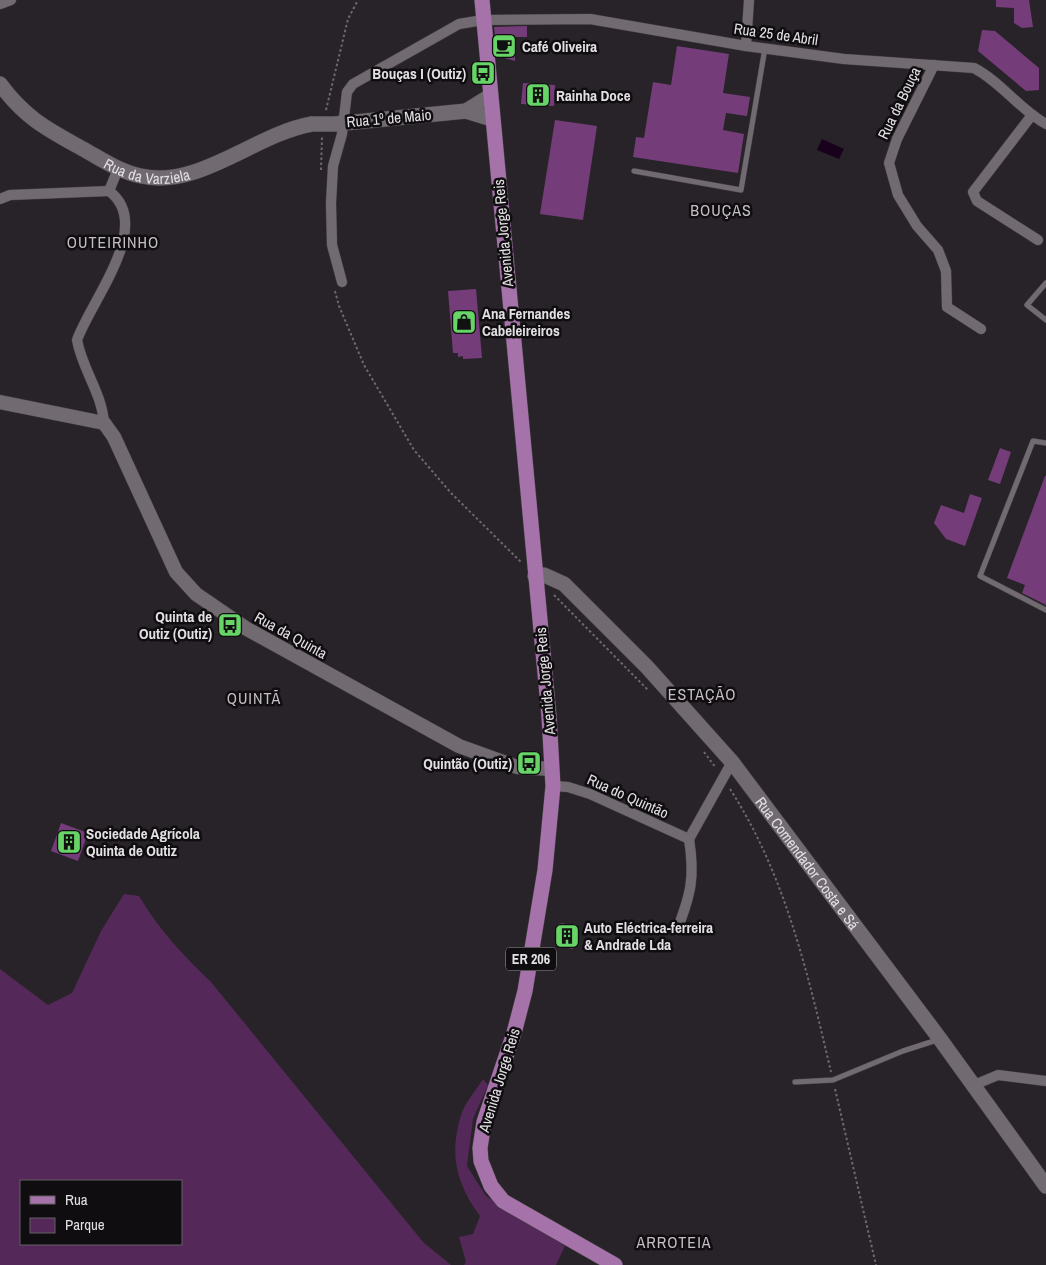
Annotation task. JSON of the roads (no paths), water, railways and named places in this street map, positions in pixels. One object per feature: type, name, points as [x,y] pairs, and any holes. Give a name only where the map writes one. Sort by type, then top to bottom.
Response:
[{"type":"main road","name":"Avenida Jorge Reis","points":[[482,0],[553,786],[548,850],[528,975],[514,1033],[484,1122],[480,1148],[481,1161],[491,1186],[503,1201],[615,1265]]},
{"type":"main road","name":"Rua da Varziela","points":[[0,84],[24,113],[44,128],[118,168],[139,176],[159,179],[183,176],[279,132],[329,122]]},
{"type":"main road","name":"Rua 1º de Maio","points":[[466,111],[490,96]]},
{"type":"main road","name":"Rua 1º de Maio","points":[[329,122],[466,111],[492,120]]},
{"type":"main road","name":"Rua Comendador Costa e Sá","points":[[535,576],[544,575],[564,584],[647,667],[732,762],[940,1039],[1046,1186]]},
{"type":"street","points":[[0,4],[11,0]]},
{"type":"street","points":[[746,46],[749,0]]},
{"type":"street","name":"Rua 25 de Abril","points":[[338,283],[332,245],[331,203],[333,166],[329,122],[346,92],[353,84],[459,24],[483,20],[590,19],[746,46],[844,59],[974,68],[985,74],[1032,115],[1046,124]]},
{"type":"street","name":"Rua da Bouça","points":[[934,65],[897,139],[888,162],[898,195],[917,226],[938,250],[946,271],[947,307],[981,329]]},
{"type":"street","points":[[1032,115],[972,192],[977,201],[1038,240]]},
{"type":"street","points":[[110,191],[118,168]]},
{"type":"street","points":[[0,199],[10,195],[110,191],[120,199],[126,219],[119,258],[81,328],[77,340],[79,351],[103,406],[104,423],[0,402]]},
{"type":"street","name":"Rua da Quinta","points":[[104,423],[114,437],[176,572],[196,594],[247,629],[459,746],[517,767],[552,769]]},
{"type":"street","points":[[677,930],[690,896],[693,863],[689,838],[732,762]]},
{"type":"street","name":"Rua do Quintão","points":[[553,786],[568,787],[590,794],[689,838]]},
{"type":"street","points":[[974,1085],[998,1075],[1046,1081]]},
{"type":"lane","points":[[634,171],[741,190],[765,48]]},
{"type":"lane","points":[[1046,283],[1028,305],[1046,320]]},
{"type":"lane","points":[[1046,443],[1033,442],[980,576],[1046,610]]},
{"type":"lane","points":[[795,1082],[833,1080],[903,1051],[940,1039]]},
{"type":"place","name":"Café Oliveira","points":[[504,46]]},
{"type":"place","name":"Bouças I (Outiz)","points":[[483,73]]},
{"type":"place","name":"Rainha Doce","points":[[538,95]]},
{"type":"place","name":"Ana Fernandes Cabeleireiros","points":[[464,322]]},
{"type":"place","name":"Quinta de Outiz (Outiz)","points":[[230,625]]},
{"type":"place","name":"Quintão (Outiz)","points":[[529,763]]},
{"type":"place","name":"Sociedade Agrícola Quinta de Outiz","points":[[69,842]]},
{"type":"place","name":"Auto Eléctrica-ferreira & Andrade Lda","points":[[567,936]]},
{"type":"district","name":"BOUÇAS","points":[[721,210]]},
{"type":"district","name":"OUTEIRINHO","points":[[113,242]]},
{"type":"district","name":"ESTAÇÃO","points":[[702,694]]},
{"type":"district","name":"QUINTÃ","points":[[254,698]]},
{"type":"district","name":"ARROTEIA","points":[[674,1242]]}]
